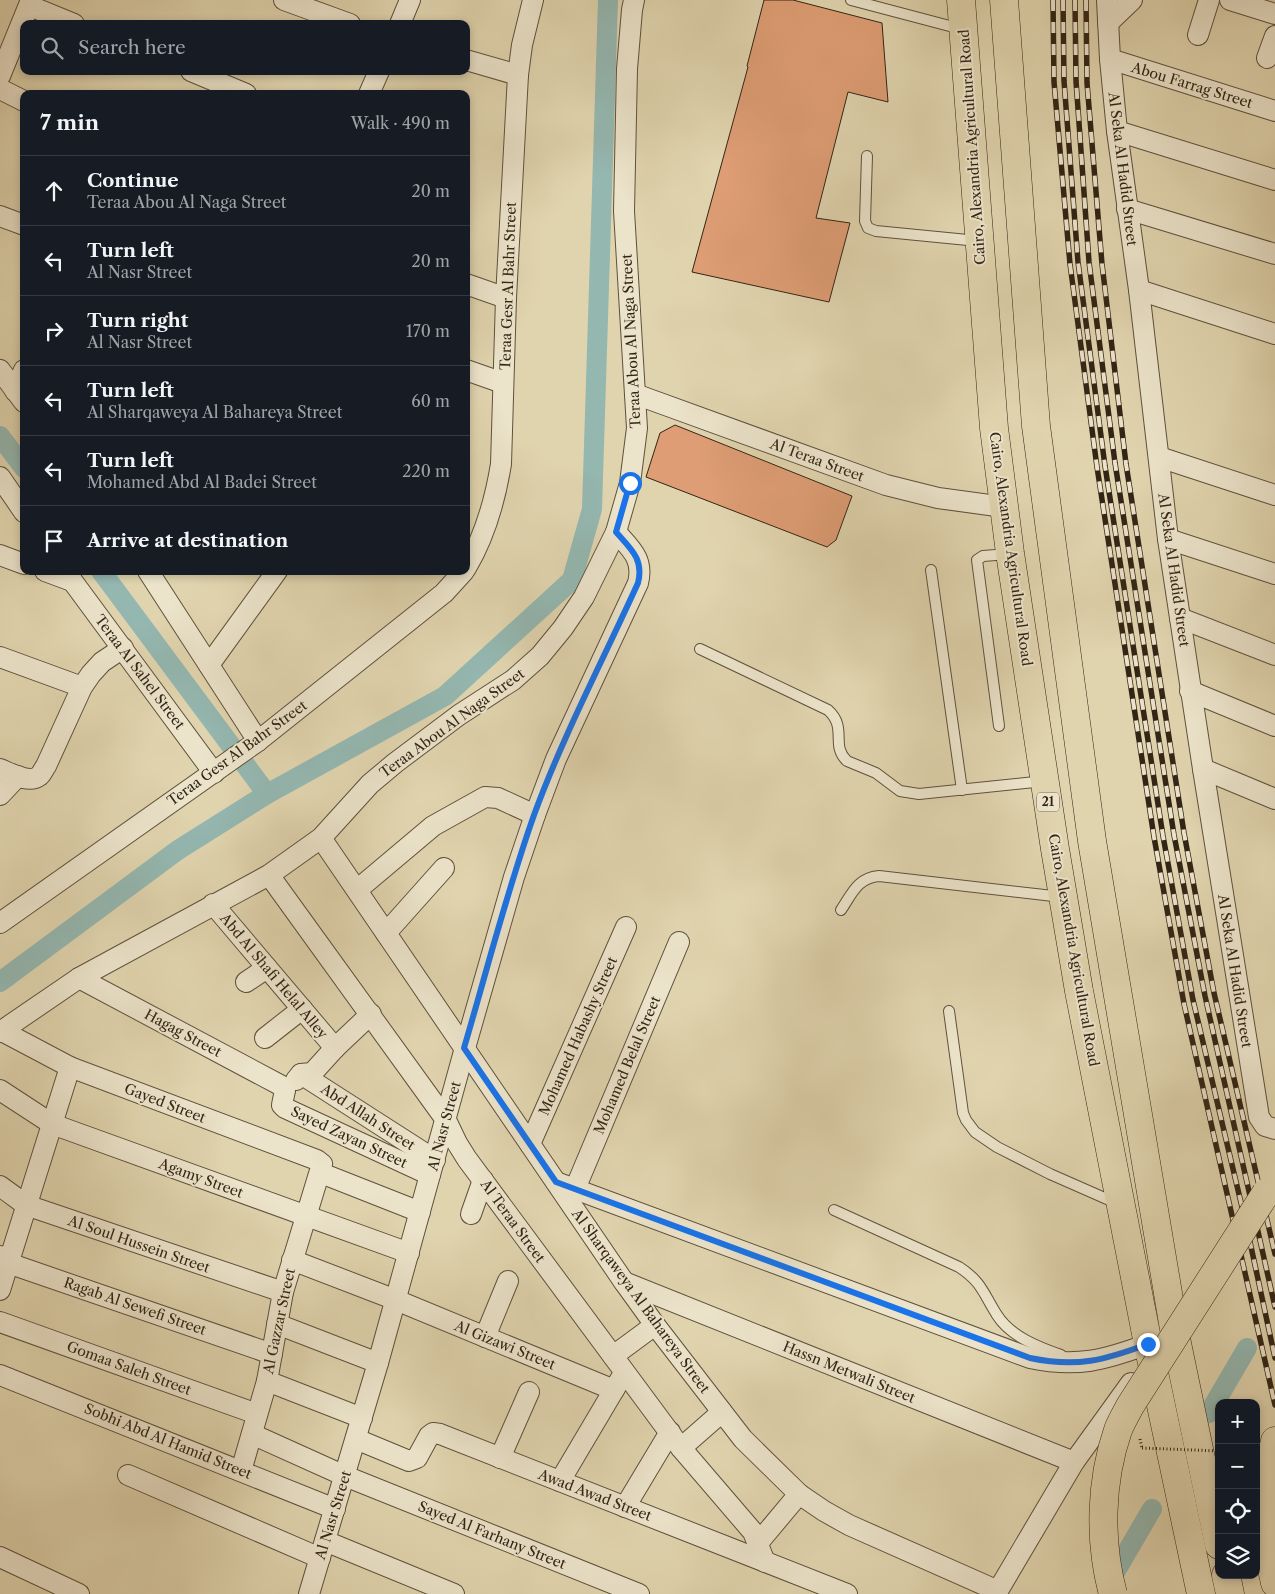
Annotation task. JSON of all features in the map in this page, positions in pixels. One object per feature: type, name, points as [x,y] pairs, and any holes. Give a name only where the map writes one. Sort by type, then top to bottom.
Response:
[{"type":"highway","name":"Cairo, Alexandria Agricultural Road","points":[[961,0],[994,428],[1010,553],[1079,991],[1201,1594]]},
{"type":"highway","points":[[1004,0],[1036,426],[1092,841],[1174,1328],[1217,1534]]},
{"type":"highway","points":[[1113,1594],[1106,1559],[1104,1506],[1111,1454],[1118,1429],[1130,1406],[1270,1185]]},
{"type":"highway","points":[[1275,1441],[1267,1474],[1264,1510],[1268,1551],[1275,1582]]},
{"type":"highway","points":[[1227,1579],[1230,1594]]},
{"type":"street","points":[[284,0],[339,20]]},
{"type":"street","points":[[402,20],[410,0]]},
{"type":"street","name":"Teraa Gesr Al Bahr Street","points":[[470,561],[488,521],[501,464],[506,298],[518,75],[522,45],[533,0]]},
{"type":"street","name":"Teraa Abou Al Naga Street","points":[[1,1031],[78,978],[269,874],[321,838],[370,784],[395,763],[459,716],[513,680],[540,656],[563,628],[584,597],[616,532],[630,483],[636,428],[636,394],[628,307],[624,211],[627,69],[634,0]]},
{"type":"street","name":"Al Seka Al Hadid Street","points":[[1106,0],[1117,131],[1139,290],[1168,539],[1190,691],[1259,1117],[1265,1126],[1275,1129]]},
{"type":"street","points":[[1108,23],[1132,0]]},
{"type":"street","points":[[1198,35],[1209,0]]},
{"type":"street","points":[[1230,0],[1275,14]]},
{"type":"street","points":[[23,20],[30,3],[66,20]]},
{"type":"street","points":[[0,76],[20,27]]},
{"type":"street","points":[[1267,58],[1275,36]]},
{"type":"street","name":"Abou Farrag Street","points":[[1110,59],[1275,111]]},
{"type":"street","points":[[470,61],[518,75]]},
{"type":"street","points":[[201,75],[236,90]]},
{"type":"street","points":[[371,90],[377,75]]},
{"type":"street","points":[[0,89],[20,98]]},
{"type":"street","points":[[1117,131],[1275,180]]},
{"type":"street","points":[[1127,209],[1275,254]]},
{"type":"street","points":[[0,216],[20,224]]},
{"type":"street","points":[[470,285],[506,298]]},
{"type":"street","points":[[1139,290],[1275,334]]},
{"type":"street","points":[[0,370],[20,397]]},
{"type":"street","points":[[470,371],[504,383]]},
{"type":"street","name":"Al Teraa Street","points":[[636,394],[886,485],[938,498],[1004,507]]},
{"type":"street","points":[[1159,457],[1275,495]]},
{"type":"street","points":[[0,477],[20,506]]},
{"type":"street","name":"Al Nasr Street","points":[[309,1594],[378,1363],[446,1120],[464,1048],[514,877],[556,759],[641,573],[638,560],[632,550],[616,532]]},
{"type":"street","points":[[1168,539],[1275,574]]},
{"type":"street","points":[[0,555],[20,562]]},
{"type":"street","points":[[156,575],[209,665],[258,741]]},
{"type":"street","points":[[209,665],[274,575]]},
{"type":"street","name":"Teraa Gesr Al Bahr Street","points":[[0,922],[258,741],[444,593],[460,575]]},
{"type":"street","name":"Teraa Al Sahel Street","points":[[68,576],[214,772]]},
{"type":"street","points":[[1180,618],[1275,655]]},
{"type":"street","points":[[0,794],[9,773],[33,778],[40,776],[82,688],[102,662],[122,648]]},
{"type":"street","points":[[0,657],[82,688]]},
{"type":"street","points":[[1190,691],[1275,726]]},
{"type":"street","points":[[1203,770],[1275,798]]},
{"type":"street","points":[[357,890],[433,826],[485,797],[492,796],[498,798],[535,814]]},
{"type":"street","name":"Al Sharqaweya Al Bahareya Street","points":[[321,838],[624,1282],[743,1438],[799,1494],[824,1511],[849,1525],[997,1592]]},
{"type":"street","points":[[386,933],[444,868]]},
{"type":"street","name":"Al Teraa Street","points":[[269,874],[446,1120],[461,1150],[618,1364],[676,1440],[753,1532],[765,1562]]},
{"type":"street","name":"Abd Al Shafi Helal Alley","points":[[213,904],[334,1048]]},
{"type":"street","name":"Mohamed Habashy Street","points":[[530,1144],[626,927]]},
{"type":"street","name":"Mohamed Belal Street","points":[[576,1189],[679,942]]},
{"type":"street","points":[[246,982],[267,968]]},
{"type":"street","name":"Hagag Street","points":[[78,978],[282,1086],[285,1090]]},
{"type":"street","points":[[265,1038],[302,1009]]},
{"type":"street","points":[[285,1090],[301,1074],[312,1073],[334,1048],[371,1014]]},
{"type":"street","name":"Gayed Street","points":[[1,1031],[70,1067],[320,1161],[322,1164],[321,1173]]},
{"type":"street","points":[[0,1290],[4,1260],[26,1205],[70,1067]]},
{"type":"street","name":"Abd Allah Street","points":[[301,1074],[342,1100],[432,1167]]},
{"type":"street","name":"Agamy Street","points":[[0,1090],[52,1124],[409,1253]]},
{"type":"street","name":"Sayed Zayan Street","points":[[285,1090],[282,1102],[283,1107],[331,1129],[432,1167]]},
{"type":"street","points":[[331,1129],[342,1100]]},
{"type":"street","points":[[321,1173],[420,1212]]},
{"type":"street","name":"Al Gazzar Street","points":[[241,1470],[267,1381],[283,1292],[321,1173]]},
{"type":"street","points":[[471,1214],[483,1180]]},
{"type":"street","points":[[556,1182],[1013,1352],[1046,1362],[1081,1363],[1150,1349]]},
{"type":"street","name":"Al Soul Hussein Street","points":[[0,1186],[26,1205],[283,1292]]},
{"type":"street","name":"Ragab Al Sewefi Street","points":[[4,1260],[272,1354]]},
{"type":"street","name":"Al Gizawi Street","points":[[292,1260],[396,1300],[614,1390]]},
{"type":"street","points":[[485,1336],[508,1282]]},
{"type":"street","name":"Hassn Metwali Street","points":[[624,1282],[1074,1462]]},
{"type":"street","name":"Gomaa Saleh Street","points":[[0,1322],[257,1414]]},
{"type":"street","points":[[277,1324],[378,1363]]},
{"type":"street","points":[[560,1482],[614,1390],[618,1364],[655,1325]]},
{"type":"street","points":[[997,1592],[1074,1462],[1150,1349]]},
{"type":"street","name":"Sobhi Abd Al Hamid Street","points":[[0,1375],[335,1509]]},
{"type":"street","points":[[267,1381],[362,1418]]},
{"type":"street","points":[[500,1458],[529,1392]]},
{"type":"street","points":[[625,1507],[676,1440],[722,1412]]},
{"type":"street","name":"Awad Awad Street","points":[[356,1439],[409,1461],[417,1458],[428,1436],[433,1433],[440,1434],[847,1594]]},
{"type":"street","name":"Sayed Al Farhany Street","points":[[252,1434],[345,1476],[639,1594]]},
{"type":"street","points":[[128,1476],[323,1549],[454,1594]]},
{"type":"street","points":[[758,1543],[799,1494]]},
{"type":"street","points":[[0,1557],[78,1594]]},
{"type":"lane","points":[[851,0],[963,30]]},
{"type":"lane","points":[[866,156],[865,221],[868,228],[876,231],[980,242]]},
{"type":"lane","points":[[999,726],[977,560],[983,556],[1010,553]]},
{"type":"lane","points":[[931,570],[962,790]]},
{"type":"lane","points":[[700,649],[828,710],[837,720],[839,726],[839,749],[844,758],[876,773],[900,791],[919,794],[1045,781]]},
{"type":"lane","points":[[841,910],[859,883],[879,876],[1063,898]]},
{"type":"lane","points":[[949,1011],[963,1112],[970,1126],[996,1148],[1122,1206]]},
{"type":"lane","points":[[834,1210],[959,1267],[976,1280],[997,1315],[1010,1330],[1048,1351],[1081,1363]]},
{"type":"path","points":[[1142,1448],[1215,1451]]},
{"type":"building","points":[[764,0],[793,0],[882,23],[888,102],[848,92],[816,218],[850,223],[829,302],[692,272],[748,67]]},
{"type":"building","points":[[675,425],[852,496],[836,540],[827,547],[646,477],[660,433]]},
{"type":"waterway","points":[[0,982],[178,850],[267,794],[445,696],[572,580],[592,509],[608,0]]},
{"type":"waterway","points":[[0,436],[20,463]]},
{"type":"waterway","points":[[104,575],[267,794]]},
{"type":"waterway","points":[[1209,1413],[1247,1348]]},
{"type":"waterway","points":[[1107,1586],[1152,1509]]},
{"type":"railway","points":[[1053,0],[1054,82],[1070,264],[1097,467],[1154,837],[1184,1004],[1275,1405]]},
{"type":"railway","points":[[1063,0],[1064,81],[1078,262],[1105,466],[1163,836],[1193,1000],[1247,1228],[1275,1358]]},
{"type":"railway","points":[[1075,0],[1076,81],[1089,262],[1115,463],[1174,835],[1205,996],[1275,1307]]},
{"type":"railway","points":[[1086,0],[1087,83],[1102,264],[1126,464],[1184,833],[1214,993],[1275,1254]]},
{"type":"route","points":[[630,483],[616,532],[632,550],[638,560],[641,573],[556,759],[535,814],[514,877],[464,1048],[556,1182],[1030,1358],[1064,1364],[1081,1363],[1115,1356],[1148,1344]]}]
